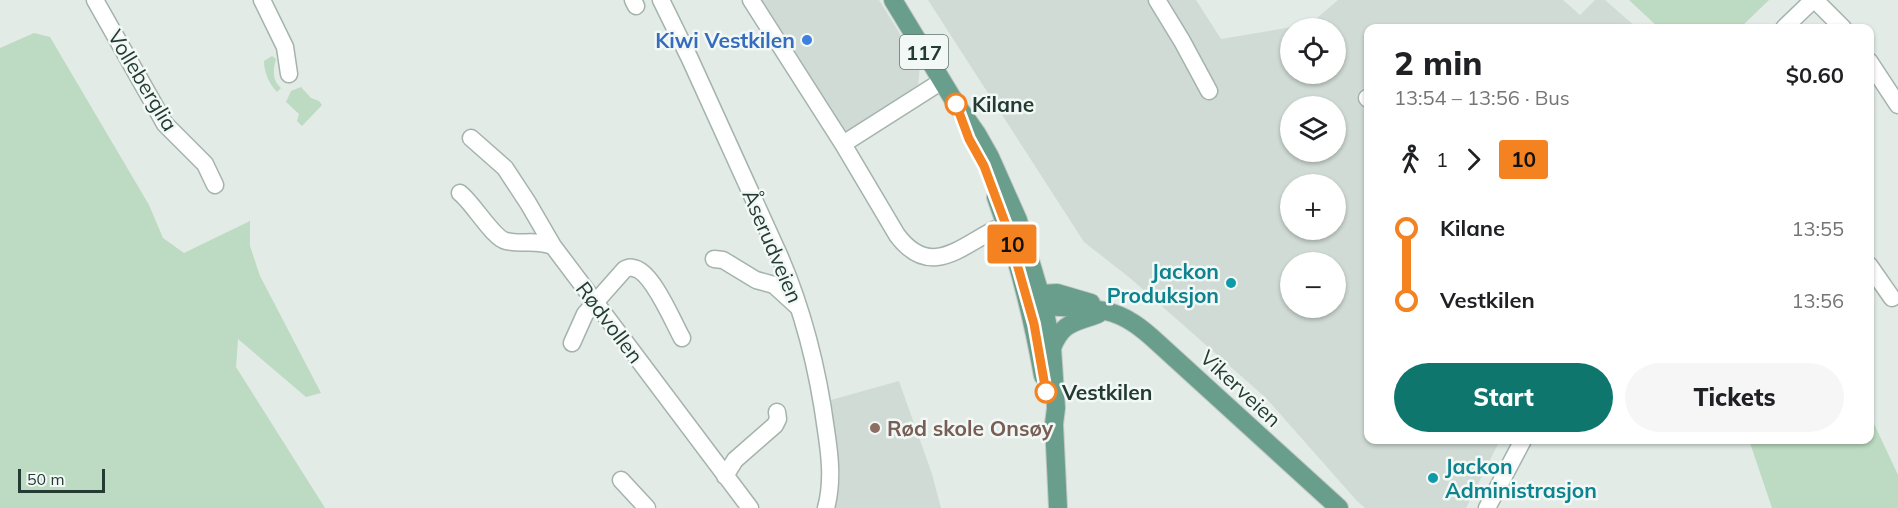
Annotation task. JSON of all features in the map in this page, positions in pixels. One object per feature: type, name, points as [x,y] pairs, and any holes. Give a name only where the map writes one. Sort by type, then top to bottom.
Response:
[{"type":"main road","name":"117","points":[[892,0],[956,104],[969,139],[984,166],[1038,301],[1052,348],[1058,508]]},
{"type":"main road","name":"117","points":[[1038,301],[1034,324],[1048,408],[1054,424]]},
{"type":"main road","name":"Vikerveien","points":[[1038,301],[1105,311],[1127,320],[1146,332],[1339,508]]},
{"type":"main road","points":[[1052,348],[1065,326],[1105,311]]},
{"type":"street","name":"Volleberglia","points":[[95,0],[165,124],[205,164],[216,185]]},
{"type":"street","points":[[262,0],[285,47],[289,74]]},
{"type":"street","name":"Åserudveien","points":[[661,0],[736,159],[791,284],[809,336],[824,410],[830,472],[826,508]]},
{"type":"street","points":[[751,0],[843,144],[897,235],[907,247],[927,258],[938,258],[953,253],[1000,227]]},
{"type":"street","points":[[1157,0],[1209,91]]},
{"type":"street","points":[[1788,24],[1814,0],[1839,24]]},
{"type":"street","points":[[1874,69],[1898,105]]},
{"type":"street","points":[[843,144],[942,81]]},
{"type":"street","name":"Rødvollen","points":[[471,138],[505,168],[554,246],[594,302],[750,508]]},
{"type":"street","points":[[460,193],[470,201],[500,238],[512,242],[536,241],[554,246]]},
{"type":"street","points":[[714,260],[723,260],[756,280],[779,287],[800,309]]},
{"type":"street","points":[[572,343],[585,314],[594,302],[624,270],[635,268],[650,279],[682,338]]},
{"type":"street","points":[[1874,272],[1892,298]]},
{"type":"street","points":[[725,476],[735,460],[776,425],[777,412]]},
{"type":"street","points":[[1487,508],[1521,444]]},
{"type":"street","points":[[621,480],[647,508]]},
{"type":"shaded area","points":[[744,0],[879,0],[920,66],[918,85],[877,115],[832,142]]},
{"type":"shaded area","points":[[928,0],[1196,0],[1221,39],[1280,29],[1280,84],[1346,84],[1346,18],[1317,18],[1338,0],[1563,0],[1580,15],[1595,0],[1605,0],[1632,24],[1364,24],[1364,444],[1498,444],[1466,508],[1365,508],[1266,398],[1130,278],[1084,242]]},
{"type":"shaded area","name":"Rød skole Onsøy","points":[[899,381],[932,474],[941,508],[834,508],[840,474],[831,400]]},
{"type":"green space","points":[[1629,0],[1769,0],[1744,24],[1655,24]]},
{"type":"green space","points":[[34,33],[50,37],[149,205],[163,238],[184,253],[250,221],[250,246],[260,276],[321,393],[306,397],[238,339],[236,367],[325,508],[0,508],[0,48]]},
{"type":"green space","points":[[272,56],[276,59],[275,78],[281,88],[277,92],[269,82],[264,65],[264,61]]},
{"type":"green space","points":[[301,87],[311,98],[322,105],[302,126],[297,121],[299,114],[286,102],[291,91]]},
{"type":"green space","points":[[1874,424],[1898,475],[1898,508],[1772,508],[1750,444],[1874,444]]},
{"type":"bus line","name":"10","points":[[956,104],[969,139],[984,166],[1006,225],[1029,303],[1046,392]]},
{"type":"place","name":"Kiwi Vestkilen","points":[[807,40]]},
{"type":"place","name":"Kilane","points":[[956,104]]},
{"type":"place","name":"Jackon Produksjon","points":[[1231,283]]},
{"type":"place","name":"Vestkilen","points":[[1046,392]]},
{"type":"place","name":"Rød skole Onsøy","points":[[875,428]]},
{"type":"place","name":"Jackon Administrasjon","points":[[1433,478]]}]
